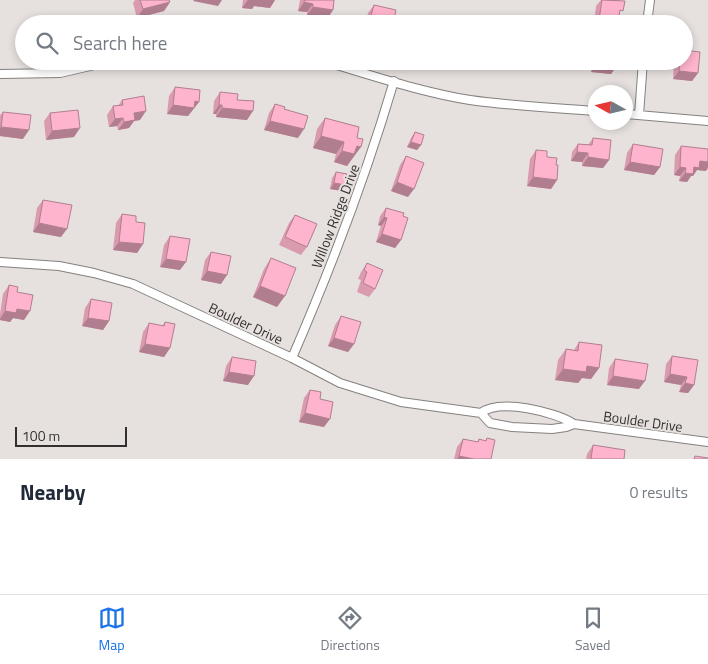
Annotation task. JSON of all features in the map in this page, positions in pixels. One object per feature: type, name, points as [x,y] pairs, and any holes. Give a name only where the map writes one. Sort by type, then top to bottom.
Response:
[{"type":"street","points":[[648,15],[650,0]]},
{"type":"street","points":[[0,74],[60,73],[73,70]]},
{"type":"street","points":[[355,70],[470,100],[588,111]]},
{"type":"street","points":[[638,115],[642,70]]},
{"type":"street","name":"Willow Ridge Drive","points":[[292,358],[313,310],[353,206],[376,142],[394,81]]},
{"type":"street","points":[[633,115],[708,120]]},
{"type":"street","name":"Boulder Drive","points":[[0,262],[59,266],[133,284],[292,358],[340,383],[401,402],[480,413],[490,423],[512,427],[552,429],[574,424]]},
{"type":"street","name":"Boulder Drive","points":[[480,413],[486,409],[518,408],[553,414],[565,418],[574,424],[708,442]]},
{"type":"building","points":[[140,0],[169,0],[170,2],[143,9]]},
{"type":"building","points":[[305,0],[334,0],[333,10],[313,7],[313,4],[304,2]]},
{"type":"building","points":[[602,0],[625,1],[623,11],[620,10],[619,15],[600,15]]},
{"type":"building","points":[[374,5],[396,10],[395,15],[371,15]]},
{"type":"building","points":[[693,51],[700,52],[698,73],[679,71],[693,70]]},
{"type":"building","points":[[175,87],[200,90],[199,102],[195,101],[194,108],[173,105]]},
{"type":"building","points":[[220,92],[238,94],[237,100],[254,101],[253,111],[222,108],[222,105],[219,105]]},
{"type":"building","points":[[144,96],[146,111],[134,113],[135,120],[124,122],[123,118],[115,119],[113,106],[123,105],[122,100]]},
{"type":"building","points":[[275,104],[285,107],[284,109],[308,116],[304,129],[270,121]]},
{"type":"building","points":[[78,110],[80,128],[52,131],[50,113]]},
{"type":"building","points":[[3,112],[31,115],[29,130],[1,127]]},
{"type":"building","points":[[325,118],[359,127],[357,138],[363,139],[361,147],[357,146],[354,154],[342,151],[344,142],[321,136]]},
{"type":"building","points":[[415,132],[424,135],[421,145],[411,142]]},
{"type":"building","points":[[593,138],[611,140],[609,160],[588,157],[588,153],[577,152],[578,144],[592,145]]},
{"type":"building","points":[[633,144],[663,149],[660,167],[630,162]]},
{"type":"building","points":[[681,146],[708,149],[708,162],[700,161],[699,168],[694,167],[693,174],[685,173],[686,168],[680,167]]},
{"type":"building","points":[[536,150],[547,151],[547,157],[557,158],[557,180],[533,177]]},
{"type":"building","points":[[406,156],[424,163],[414,189],[397,182]]},
{"type":"building","points":[[336,172],[347,174],[346,185],[334,183]]},
{"type":"building","points":[[43,200],[72,205],[67,229],[39,223]]},
{"type":"building","points":[[386,208],[404,213],[403,216],[408,218],[401,240],[382,234],[387,218],[384,217]]},
{"type":"building","points":[[122,214],[136,216],[136,222],[145,223],[143,244],[119,242]]},
{"type":"building","points":[[295,215],[317,224],[307,247],[285,237]]},
{"type":"building","points":[[170,236],[190,239],[186,262],[166,259]]},
{"type":"building","points":[[211,252],[231,256],[227,275],[207,271]]},
{"type":"building","points":[[271,258],[296,268],[285,296],[260,286]]},
{"type":"building","points":[[367,263],[383,270],[375,289],[363,283],[367,272],[364,270]]},
{"type":"building","points":[[9,285],[18,287],[17,292],[33,295],[30,311],[17,309],[16,313],[5,311]]},
{"type":"building","points":[[91,299],[112,303],[109,321],[88,318]]},
{"type":"building","points":[[341,316],[361,322],[354,344],[334,338]]},
{"type":"building","points":[[165,322],[175,324],[170,348],[145,344],[149,323],[164,326]]},
{"type":"building","points":[[579,342],[602,345],[599,368],[587,366],[586,372],[563,369],[566,349],[578,351]]},
{"type":"building","points":[[672,356],[698,360],[694,385],[685,383],[687,377],[670,374]]},
{"type":"building","points":[[232,357],[256,361],[254,376],[229,372]]},
{"type":"building","points":[[615,359],[648,364],[645,381],[613,376]]},
{"type":"building","points":[[310,390],[321,392],[320,399],[333,402],[330,419],[305,413]]},
{"type":"building","points":[[487,438],[495,440],[491,459],[474,459],[459,456],[463,439],[478,442],[479,439],[486,441]]},
{"type":"building","points":[[593,445],[625,450],[624,459],[591,459]]},
{"type":"building","points":[[695,456],[708,458],[708,459],[694,459]]}]
